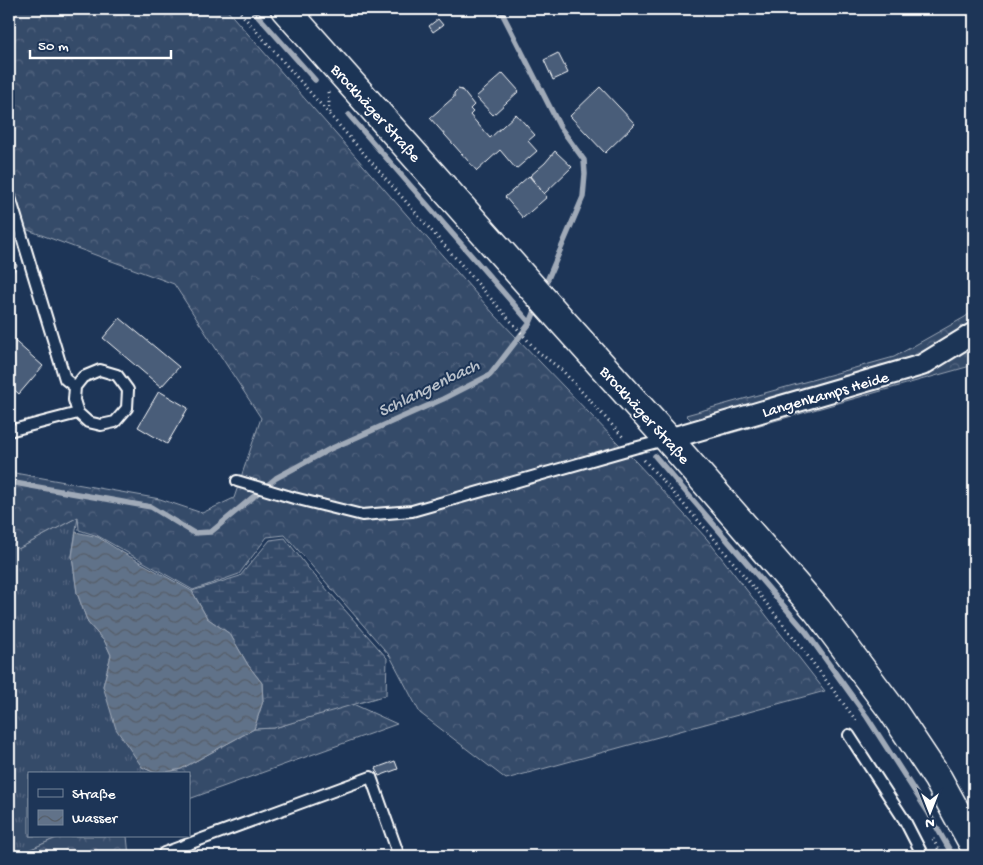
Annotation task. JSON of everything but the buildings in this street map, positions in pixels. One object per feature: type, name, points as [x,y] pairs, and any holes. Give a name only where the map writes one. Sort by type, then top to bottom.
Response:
[{"type":"main road","name":"Brockhäger Straße","points":[[285,9],[668,439],[817,610],[886,703],[938,779],[974,845]]},
{"type":"street","name":"Langenkamps Heide","points":[[668,439],[922,365],[974,333]]},
{"type":"lane","points":[[9,194],[65,379],[75,388]]},
{"type":"lane","points":[[100,370],[117,375],[128,390],[127,408],[115,422],[101,425],[88,422],[78,412],[74,400],[75,388],[83,377],[100,370]]},
{"type":"lane","points":[[9,430],[78,412]]},
{"type":"lane","points":[[237,481],[362,515],[412,512],[668,439]]},
{"type":"lane","points":[[848,735],[905,821],[923,856]]},
{"type":"lane","points":[[165,856],[164,854],[371,777],[399,856]]},
{"type":"path","points":[[236,9],[537,352],[562,370],[712,536],[795,639],[862,730]]},
{"type":"path","points":[[928,832],[942,856]]},
{"type":"green space","points":[[9,9],[226,9],[493,313],[707,539],[825,691],[506,779],[420,713],[390,656],[285,535],[267,537],[239,574],[193,590],[98,536],[79,530],[78,517],[18,549],[9,541],[9,472],[160,499],[202,513],[234,498],[261,418],[174,284],[9,223]]},
{"type":"green space","points":[[974,310],[974,365],[710,439],[686,415],[894,357]]},
{"type":"green space","points":[[78,517],[72,556],[77,593],[88,623],[105,642],[111,655],[103,686],[142,767],[153,772],[28,772],[28,838],[56,838],[15,856],[9,856],[9,541],[18,549]]},
{"type":"green space","points":[[285,538],[308,568],[387,658],[386,695],[274,728],[254,729],[263,701],[262,683],[248,665],[230,634],[207,618],[192,591],[240,576],[270,540]]},
{"type":"green space","points":[[353,704],[397,724],[190,799],[190,772],[169,772],[181,769],[254,729],[274,728]]},
{"type":"green space","points":[[56,838],[127,838],[129,856],[15,856]]},
{"type":"water","points":[[76,532],[98,537],[192,591],[207,618],[230,634],[248,665],[262,683],[263,701],[254,729],[181,769],[153,772],[142,767],[116,729],[103,686],[111,655],[105,642],[88,623],[77,593],[72,556]]},
{"type":"waterway","points":[[252,9],[315,80]]},
{"type":"waterway","name":"Schlangenbach","points":[[500,9],[560,127],[584,160],[583,197],[544,288]]},
{"type":"waterway","points":[[349,115],[530,323]]},
{"type":"waterway","name":"Schlangenbach","points":[[9,482],[151,507],[194,533],[211,532],[276,478],[330,449],[443,399],[490,375],[530,323],[537,306]]},
{"type":"waterway","points":[[655,456],[806,632],[867,717],[928,812],[953,856]]}]
